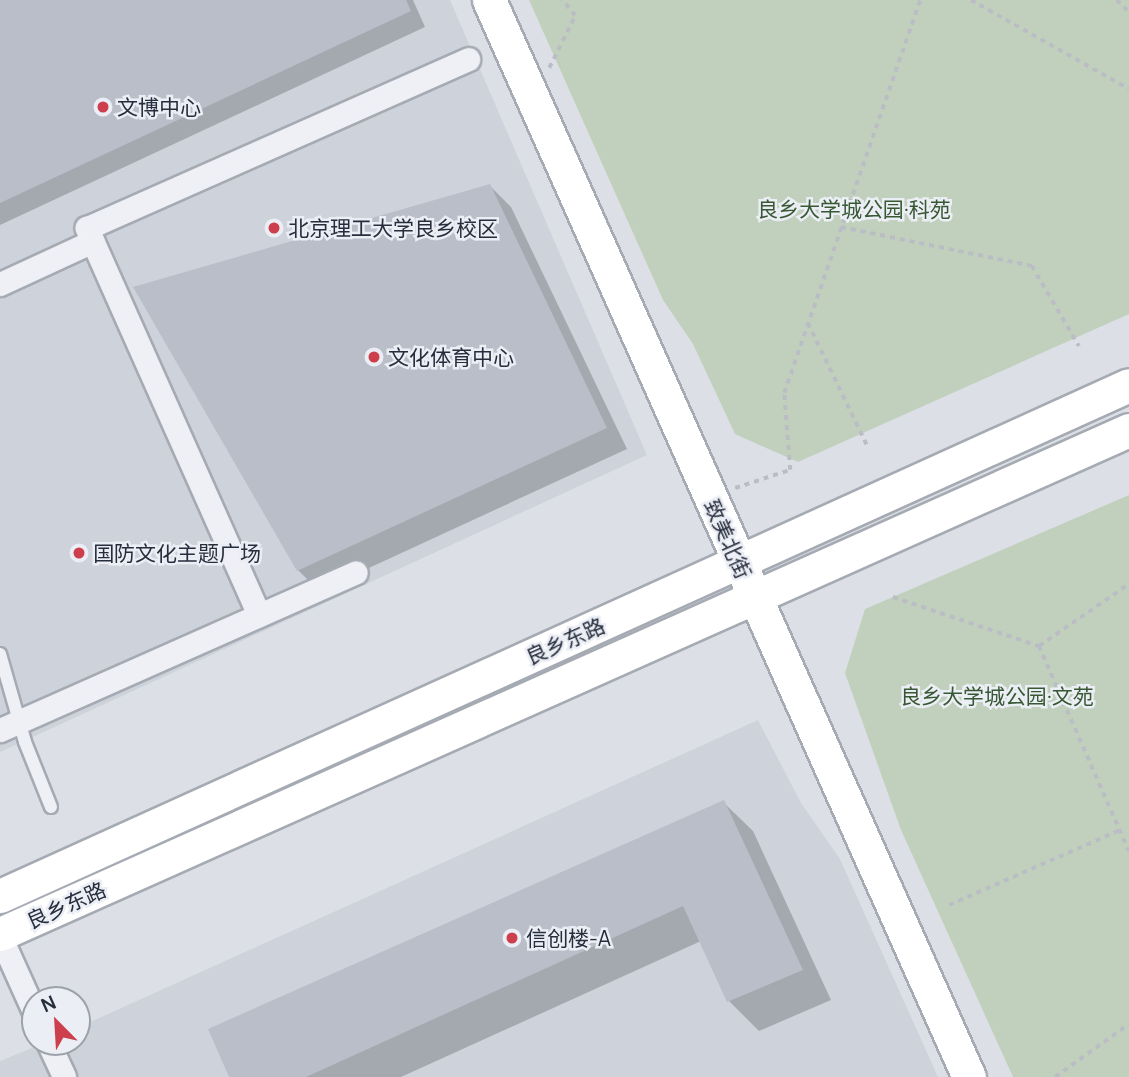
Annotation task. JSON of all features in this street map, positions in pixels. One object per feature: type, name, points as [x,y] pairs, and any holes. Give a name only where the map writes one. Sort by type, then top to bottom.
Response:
[{"type":"main road","name":"致美北街","points":[[489,0],[969,1077]]},
{"type":"main road","name":"良乡东路","points":[[0,896],[1129,385]]},
{"type":"main road","name":"良乡东路","points":[[0,935],[1129,430]]},
{"type":"street","points":[[259,615],[87,228],[468,60]]},
{"type":"street","points":[[0,284],[93,242]]},
{"type":"street","points":[[10,726],[356,572]]},
{"type":"street","points":[[0,935],[23,986]]},
{"type":"street","points":[[54,1056],[64,1077]]},
{"type":"lane","points":[[0,654],[10,726],[51,807]]},
{"type":"path","points":[[548,71],[575,16],[562,0]]},
{"type":"path","points":[[709,496],[790,470],[784,393],[920,0]]},
{"type":"path","points":[[971,0],[1129,89]]},
{"type":"path","points":[[1117,0],[1129,12]]},
{"type":"path","points":[[841,227],[1032,266],[1079,346]]},
{"type":"path","points":[[808,323],[867,445]]},
{"type":"path","points":[[1039,646],[1129,584]]},
{"type":"path","points":[[893,597],[1039,646],[1129,851]]},
{"type":"path","points":[[949,905],[1120,830]]},
{"type":"path","points":[[1055,1077],[1129,1024]]},
{"type":"shaded area","name":"北京理工大学良乡校区","points":[[0,0],[450,0],[647,455],[0,752]]},
{"type":"shaded area","points":[[758,720],[801,803],[840,859],[938,1077],[0,1077],[0,1061],[21,1052],[21,1056],[91,1056],[91,1022]]},
{"type":"green space","name":"良乡大学城公园·科苑","points":[[529,0],[1129,0],[1129,314],[798,462],[735,434],[693,344],[663,300]]},
{"type":"green space","name":"良乡大学城公园·文苑","points":[[1129,495],[1129,1077],[1013,1077],[901,830],[845,673],[865,609]]},
{"type":"building","name":"文博中心","points":[[0,0],[406,0],[411,11],[0,203]]},
{"type":"building","name":"文化体育中心","points":[[490,184],[607,428],[297,571],[133,287]]},
{"type":"building","name":"信创楼-A","points":[[724,800],[803,970],[727,1002],[683,906],[306,1077],[229,1077],[208,1029]]},
{"type":"place","name":"文博中心","points":[[103,107]]},
{"type":"place","name":"北京理工大学良乡校区","points":[[274,228]]},
{"type":"place","name":"文化体育中心","points":[[374,357]]},
{"type":"place","name":"国防文化主题广场","points":[[79,553]]},
{"type":"place","name":"信创楼-A","points":[[512,938]]}]
